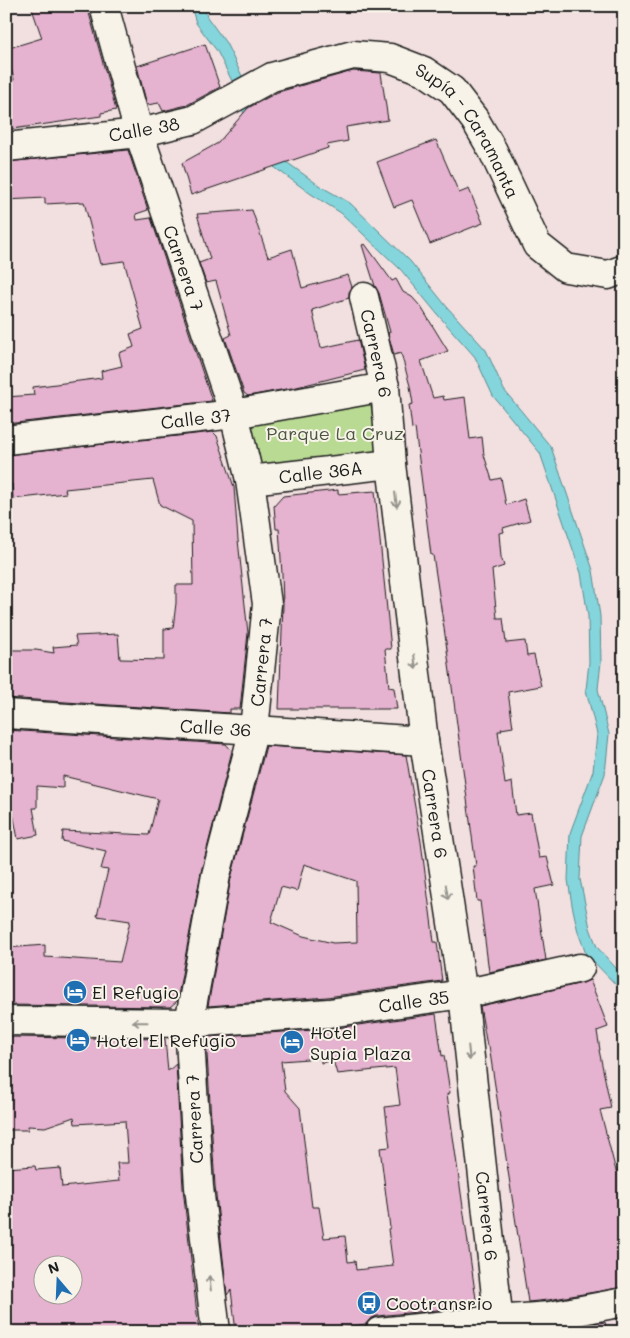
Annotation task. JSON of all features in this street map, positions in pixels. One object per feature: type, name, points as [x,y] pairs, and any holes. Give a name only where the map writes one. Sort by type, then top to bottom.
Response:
[{"type":"street","name":"Carrera 7","points":[[104,6],[139,133],[234,414],[250,480],[267,604],[254,729],[216,875],[189,1023],[199,1187],[216,1332]]},
{"type":"street","name":"Supía - Caramanta","points":[[272,78],[353,55],[390,58],[424,71],[452,90],[475,120],[493,151],[537,245],[566,268],[608,275],[624,269]]},
{"type":"street","name":"Calle 38","points":[[6,147],[139,133],[193,120],[272,78]]},
{"type":"street","name":"Carrera 6","points":[[364,297],[384,387],[424,741],[463,994],[498,1326]]},
{"type":"street","name":"Calle 37","points":[[6,440],[234,414],[384,387]]},
{"type":"street","name":"Calle 36A","points":[[250,480],[392,464]]},
{"type":"street","name":"Calle 36","points":[[6,714],[424,741]]},
{"type":"street","name":"Calle 35","points":[[6,1021],[189,1023],[329,1013],[463,994],[580,968]]},
{"type":"street","points":[[379,1332],[498,1326],[624,1302]]},
{"type":"green space","name":"Parque La Cruz","points":[[369,394],[380,460],[257,473],[240,417]]},
{"type":"water","points":[[191,6],[204,6],[207,17],[226,43],[243,78],[261,129],[285,161],[320,186],[350,203],[410,261],[447,307],[486,350],[504,390],[551,447],[593,570],[600,616],[601,662],[598,689],[609,734],[605,774],[582,836],[580,879],[590,928],[597,947],[624,977],[624,993],[586,954],[578,932],[568,880],[570,833],[593,771],[597,734],[586,690],[589,662],[588,616],[581,573],[540,453],[493,396],[475,357],[401,270],[341,213],[274,167],[251,135],[234,85],[217,51],[196,23]]},
{"type":"building","points":[[31,6],[87,6],[116,110],[101,113],[101,116],[6,130],[6,81],[14,80],[6,49],[42,38]]},
{"type":"building","points":[[205,44],[220,87],[187,105],[163,111],[159,103],[147,105],[137,66]]},
{"type":"building","points":[[353,71],[381,73],[388,120],[346,127],[348,141],[327,145],[328,148],[191,195],[182,163],[218,143],[248,108],[278,92]]},
{"type":"building","points":[[436,140],[459,193],[469,189],[483,223],[430,244],[412,200],[394,207],[377,162]]},
{"type":"building","points":[[128,150],[148,210],[136,214],[137,220],[151,218],[212,401],[6,424],[6,397],[34,395],[33,387],[102,378],[101,371],[122,366],[119,353],[134,347],[130,334],[143,329],[124,261],[100,264],[84,202],[45,204],[45,198],[6,200],[6,162]]},
{"type":"building","points":[[252,210],[268,257],[292,249],[302,288],[348,275],[352,287],[349,292],[349,298],[312,310],[321,348],[358,340],[365,370],[297,387],[248,396],[244,393],[225,338],[231,335],[216,281],[206,283],[199,263],[210,259],[197,214]]},
{"type":"building","points":[[365,244],[392,281],[396,279],[403,292],[412,297],[421,307],[448,351],[421,361],[433,398],[443,396],[444,400],[465,397],[470,439],[482,437],[484,455],[492,480],[501,478],[506,505],[524,499],[530,520],[503,528],[504,532],[499,533],[501,557],[504,566],[492,570],[497,618],[503,618],[506,643],[525,641],[527,656],[534,655],[541,686],[508,692],[513,727],[498,731],[505,784],[512,782],[516,815],[531,813],[539,858],[547,857],[554,885],[535,889],[546,960],[489,972],[480,901],[477,901],[473,866],[476,866],[445,635],[433,555],[431,555],[415,428],[412,429],[409,405],[413,404],[410,386],[401,353],[394,355],[388,333],[390,332],[379,293],[362,245]]},
{"type":"building","points":[[213,432],[217,436],[234,487],[248,633],[240,709],[230,709],[230,713],[6,698],[6,650],[36,650],[54,653],[53,647],[77,645],[75,636],[118,634],[120,659],[164,660],[164,629],[173,628],[176,585],[193,585],[192,521],[160,505],[153,480],[65,489],[66,493],[13,499],[12,484],[6,484],[6,455]]},
{"type":"building","points":[[338,490],[338,494],[375,491],[391,649],[385,649],[389,687],[394,688],[397,709],[279,709],[283,605],[279,529],[276,529],[274,506],[283,496]]},
{"type":"building","points":[[6,730],[226,744],[232,751],[201,872],[177,1001],[170,1007],[6,1005],[6,948],[45,945],[45,957],[120,962],[130,921],[97,916],[108,870],[101,869],[106,851],[62,841],[63,831],[149,835],[158,799],[63,776],[63,788],[37,786],[37,808],[33,808],[38,835],[18,839],[12,808],[6,808]]},
{"type":"building","points":[[266,746],[406,755],[421,842],[434,942],[437,942],[442,981],[327,997],[208,1006],[231,878]],"holes":[[[304,864],[356,881],[357,942],[333,943],[303,936],[271,922],[281,887],[297,891]]]},
{"type":"building","points":[[590,980],[608,1027],[597,1031],[611,1108],[600,1110],[616,1171],[624,1166],[624,1287],[528,1302],[489,1046],[487,1046],[480,1006]]},
{"type":"building","points":[[436,1014],[450,1093],[447,1094],[477,1306],[377,1316],[370,1319],[366,1324],[333,1329],[236,1332],[231,1290],[227,1295],[215,1186],[206,1037],[330,1029]],"holes":[[[321,1058],[321,1063],[333,1060],[337,1074],[395,1068],[400,1105],[385,1107],[390,1147],[380,1148],[393,1266],[356,1270],[355,1261],[348,1262],[345,1236],[324,1238],[319,1207],[312,1207],[300,1108],[285,1091],[281,1061]]]},
{"type":"building","points":[[6,1037],[165,1039],[168,1071],[176,1064],[183,1188],[199,1332],[6,1332],[6,1168],[35,1166],[36,1170],[60,1168],[62,1187],[119,1181],[117,1163],[128,1163],[125,1121],[75,1124],[74,1117],[45,1127],[28,1126],[28,1130],[6,1130]]},
{"type":"building","points":[[605,1322],[607,1332],[549,1332],[553,1331]]},
{"type":"place","name":"El Refugio","points":[[75,992]]},
{"type":"place","name":"Hotel El Refugio","points":[[78,1040]]},
{"type":"place","name":"Hotel Supia Plaza","points":[[292,1042]]},
{"type":"place","name":"Cootransrio","points":[[369,1303]]}]
